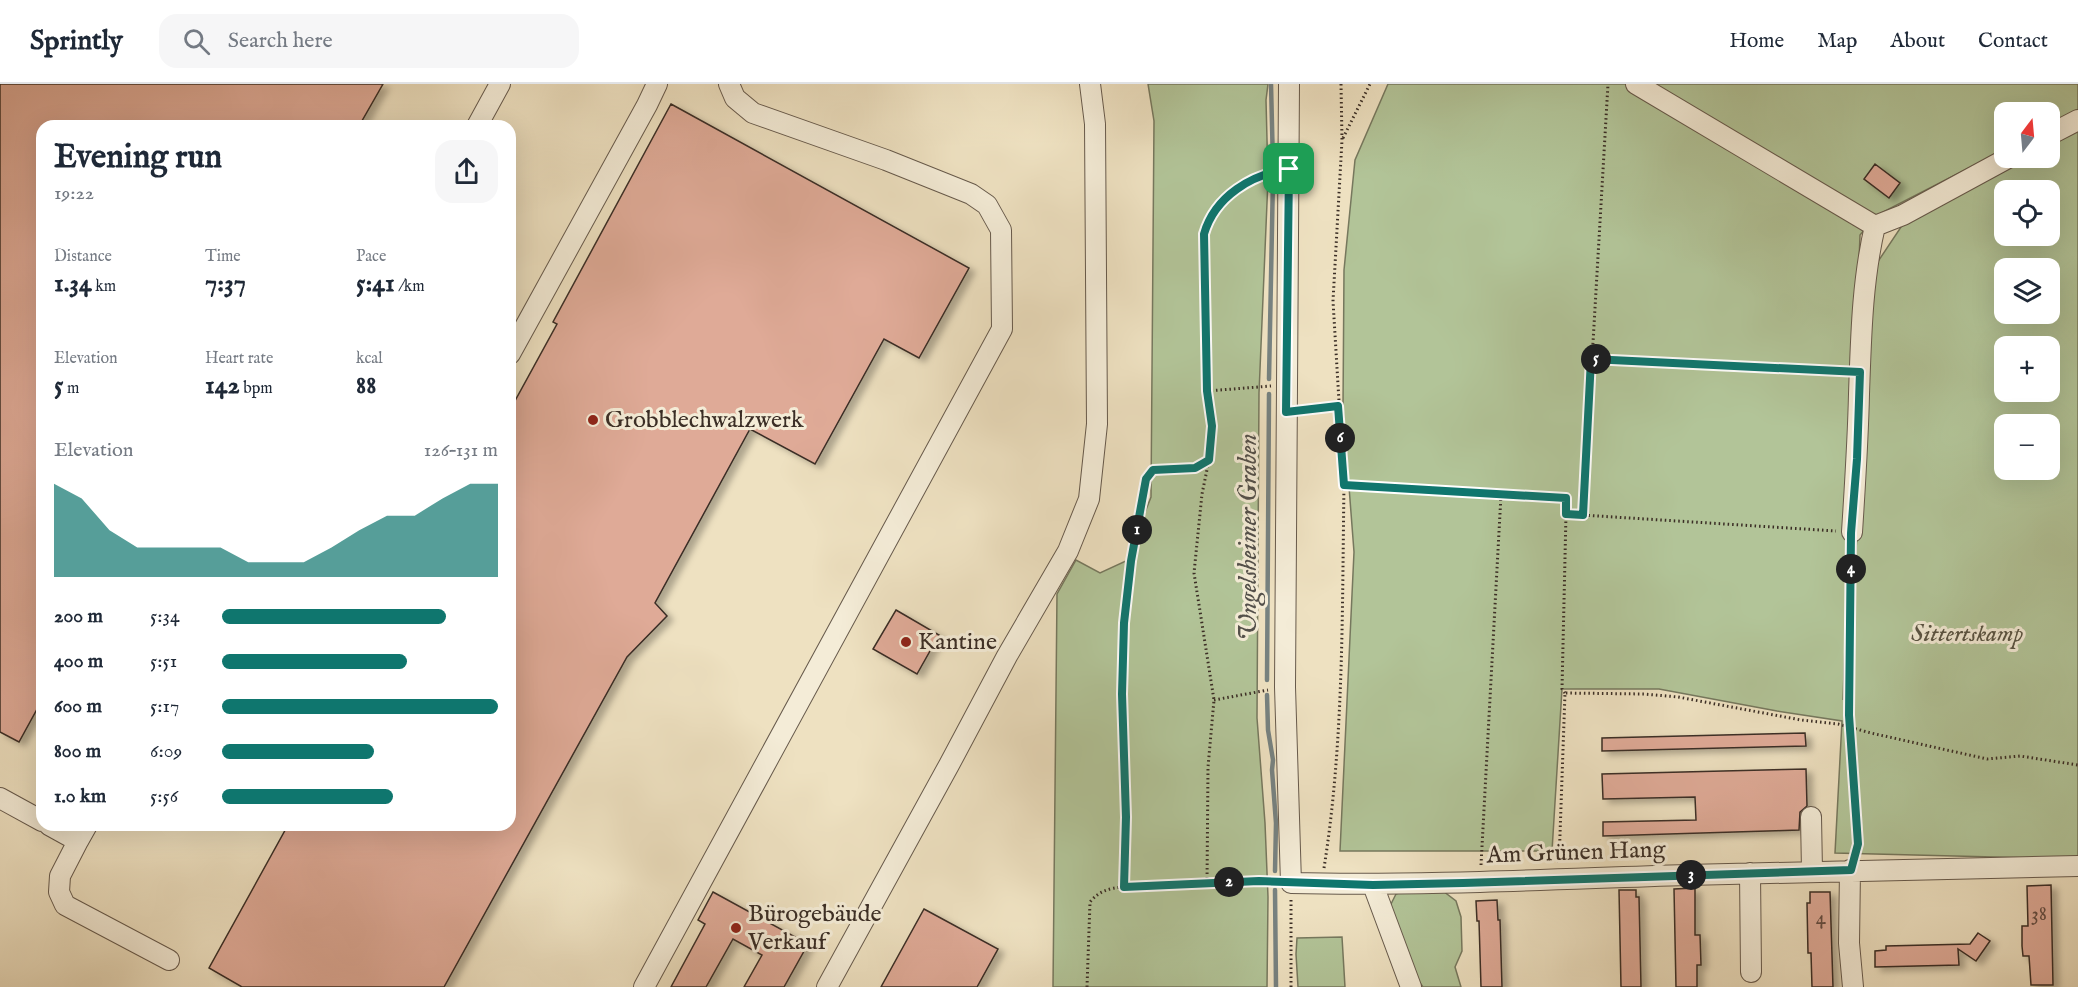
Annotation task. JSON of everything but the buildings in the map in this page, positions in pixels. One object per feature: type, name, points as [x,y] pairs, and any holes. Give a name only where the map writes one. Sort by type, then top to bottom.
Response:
[{"type":"street","points":[[480,120],[500,84]]},
{"type":"street","points":[[516,343],[657,84]]},
{"type":"street","points":[[644,987],[1002,329],[1001,230],[987,205],[971,194],[886,160],[753,113],[735,98],[729,84]]},
{"type":"street","points":[[826,987],[1007,656],[1068,551],[1089,499],[1097,424],[1095,124],[1090,84]]},
{"type":"street","points":[[1289,84],[1285,687],[1292,883]]},
{"type":"street","points":[[1636,84],[1875,225]]},
{"type":"street","points":[[2060,129],[2078,120]]},
{"type":"street","points":[[1875,225],[1903,215],[1994,166]]},
{"type":"street","points":[[1852,532],[1867,259],[1875,225]]},
{"type":"street","points":[[0,798],[36,818]]},
{"type":"street","points":[[1811,817],[1812,871]]},
{"type":"street","points":[[83,833],[60,876],[59,892],[65,905],[169,960]]},
{"type":"street","name":"Am Grünen Hang","points":[[1292,883],[1373,885],[1558,881],[1812,871],[2078,866]]},
{"type":"street","points":[[1851,870],[1849,943],[1853,987]]},
{"type":"street","points":[[1750,873],[1751,972]]},
{"type":"street","points":[[1373,885],[1411,987]]},
{"type":"path","points":[[1322,883],[1330,828],[1340,684],[1344,485],[1334,301],[1342,140],[1341,84]]},
{"type":"path","points":[[1342,140],[1370,84]]},
{"type":"path","points":[[1583,515],[1608,84]]},
{"type":"path","points":[[1207,883],[1208,767],[1214,700],[1194,573],[1212,426],[1207,391],[1204,234],[1208,219],[1221,201],[1248,182],[1270,172],[1289,169]]},
{"type":"path","points":[[1591,359],[1860,372]]},
{"type":"path","points":[[1207,391],[1287,385]]},
{"type":"path","points":[[1286,412],[1338,406]]},
{"type":"path","points":[[1124,887],[1126,817],[1122,694],[1124,623],[1131,561],[1146,479],[1153,470],[1195,468],[1209,460]]},
{"type":"path","points":[[1344,485],[1566,498],[1562,689],[1565,693],[1558,881]]},
{"type":"path","points":[[1480,882],[1501,495]]},
{"type":"path","points":[[1566,514],[1852,532],[1849,726],[1858,844],[1851,870]]},
{"type":"path","points":[[1214,700],[1285,687]]},
{"type":"path","points":[[1565,693],[1678,697],[1801,720],[1849,726],[1870,733],[1988,759],[2020,756],[2078,765]]},
{"type":"path","points":[[1087,987],[1090,902],[1097,894],[1105,890],[1124,887],[1207,883],[1292,883],[1290,987]]},
{"type":"green space","points":[[1148,84],[1268,84],[1266,100],[1268,179],[1259,393],[1257,718],[1268,897],[1267,987],[1053,987],[1057,594],[1076,560],[1100,573],[1126,561],[1151,497],[1154,121]]},
{"type":"green space","name":"Sittertskamp","points":[[1388,84],[2078,84],[2078,111],[2060,120],[2060,102],[1994,102],[1994,155],[1877,215],[1860,235],[1843,700],[1861,490],[1871,272],[1905,221],[2003,168],[2060,168],[2060,136],[2078,126],[2078,857],[1835,853],[1842,721],[1659,689],[1562,689],[1552,851],[1340,851],[1354,552],[1343,408],[1344,270],[1355,160]]},
{"type":"green space","points":[[1412,888],[1439,888],[1456,901],[1461,917],[1462,951],[1455,967],[1461,987],[1423,987],[1412,972],[1388,910],[1396,894]]},
{"type":"green space","points":[[1342,937],[1345,987],[1298,987],[1297,938]]},
{"type":"waterway","name":"Ungelsheimer Graben","points":[[1271,84],[1273,165]]},
{"type":"waterway","name":"Ungelsheimer Graben","points":[[1269,379],[1273,177]]},
{"type":"waterway","name":"Ungelsheimer Graben","points":[[1267,680],[1269,394]]},
{"type":"waterway","name":"Ungelsheimer Graben","points":[[1267,695],[1276,823],[1275,871]]},
{"type":"waterway","name":"Ungelsheimer Graben","points":[[1275,890],[1276,987]]},
{"type":"place","name":"Grobblechwalzwerk","points":[[593,420]]},
{"type":"place","name":"Kantine","points":[[906,642]]},
{"type":"place","name":"Bürogebäude Verkauf","points":[[736,928]]},
{"type":"route","points":[[1289,169],[1286,412],[1338,406],[1344,485],[1566,498],[1566,514],[1583,515],[1591,359],[1860,372],[1857,459],[1851,533],[1849,715],[1858,844],[1851,870],[1558,881],[1373,885],[1259,881],[1124,887],[1126,817],[1122,694],[1124,623],[1131,561],[1146,479],[1153,470],[1195,468],[1209,460],[1212,426],[1207,391],[1204,234],[1208,219],[1221,201],[1248,182],[1270,172],[1289,169]]}]
